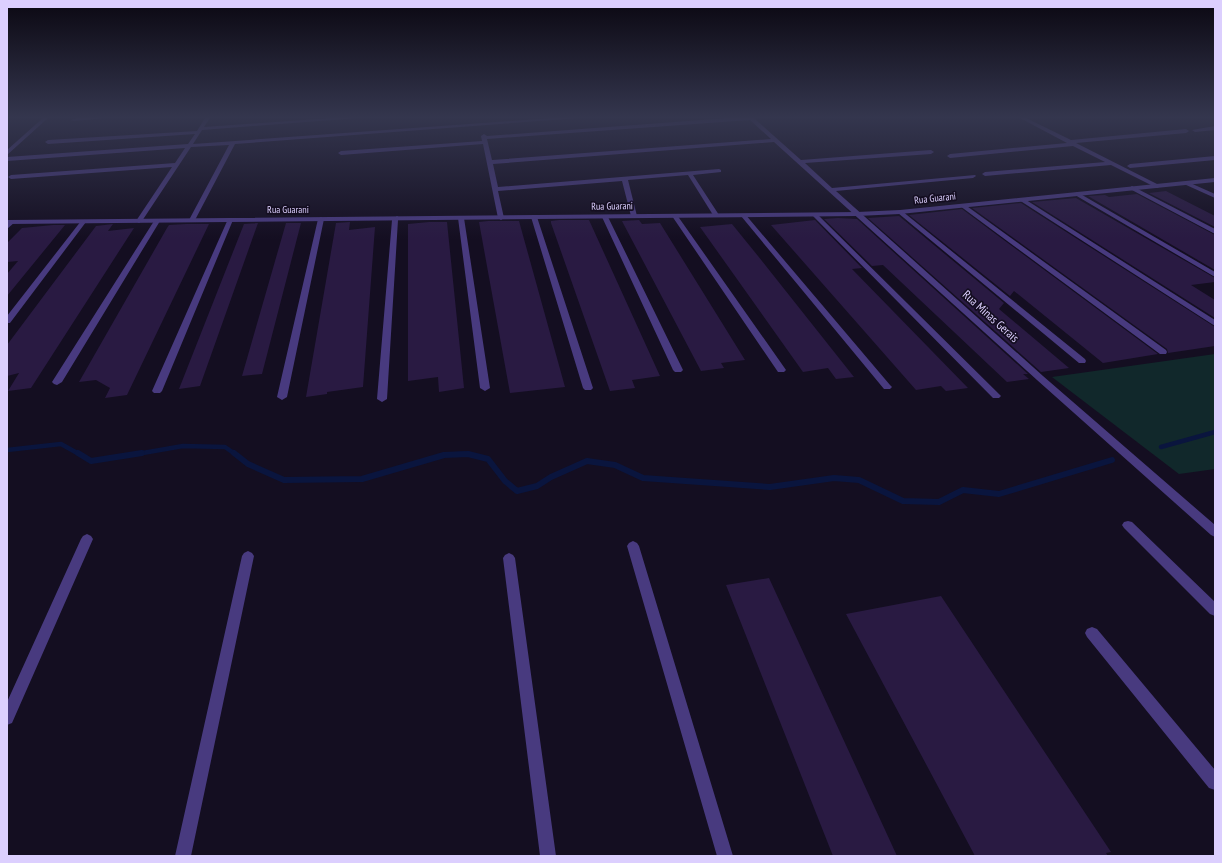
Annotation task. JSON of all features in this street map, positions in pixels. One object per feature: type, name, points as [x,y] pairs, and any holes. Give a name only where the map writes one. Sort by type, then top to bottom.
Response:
[{"type":"street","points":[[7,159],[17,158]]},
{"type":"street","points":[[139,221],[182,158]]},
{"type":"street","points":[[192,220],[225,158]]},
{"type":"street","points":[[490,158],[501,218]]},
{"type":"street","points":[[491,162],[539,158]]},
{"type":"street","name":"Rua Minas Gerais","points":[[796,158],[1215,532]]},
{"type":"street","points":[[800,162],[849,158]]},
{"type":"street","points":[[1103,158],[1157,186]]},
{"type":"street","points":[[1130,166],[1212,158]]},
{"type":"street","points":[[985,174],[1112,163]]},
{"type":"street","points":[[11,177],[177,165]]},
{"type":"street","points":[[496,189],[625,180],[719,171]]},
{"type":"street","points":[[690,174],[716,215]]},
{"type":"street","points":[[831,190],[973,176]]},
{"type":"street","points":[[625,180],[634,216]]},
{"type":"street","name":"Rua Guarani","points":[[9,224],[192,220],[857,214],[900,212],[1215,180]]},
{"type":"street","points":[[1186,183],[1215,196]]},
{"type":"street","points":[[1132,188],[1215,232]]},
{"type":"street","points":[[1077,194],[1215,275]]},
{"type":"street","points":[[1021,199],[1215,324]]},
{"type":"street","points":[[962,205],[1163,352]]},
{"type":"street","points":[[900,212],[1082,361]]},
{"type":"street","points":[[814,214],[996,396]]},
{"type":"street","points":[[744,215],[887,387]]},
{"type":"street","points":[[675,216],[780,370]]},
{"type":"street","points":[[534,217],[588,388]]},
{"type":"street","points":[[604,217],[678,370]]},
{"type":"street","points":[[382,399],[395,220],[398,218]]},
{"type":"street","points":[[461,218],[485,388]]},
{"type":"street","points":[[282,397],[321,219]]},
{"type":"street","points":[[157,391],[230,220]]},
{"type":"street","points":[[57,382],[157,221]]},
{"type":"street","points":[[7,321],[83,222]]},
{"type":"street","points":[[1128,525],[1215,610]]},
{"type":"street","points":[[7,718],[87,539]]},
{"type":"street","points":[[633,546],[725,856]]},
{"type":"street","points":[[183,856],[248,556]]},
{"type":"street","points":[[510,558],[548,856]]},
{"type":"street","points":[[1092,633],[1215,782]]},
{"type":"green space","points":[[1215,354],[1215,469],[1179,474],[1052,377]]},
{"type":"building","points":[[1166,191],[1215,216],[1215,227],[1149,193]]},
{"type":"building","points":[[1137,194],[1215,235],[1215,270],[1088,196],[1105,195],[1109,197]]},
{"type":"building","points":[[1076,198],[1215,278],[1215,282],[1191,285],[1215,300],[1215,318],[1032,202]]},
{"type":"building","points":[[1021,203],[1215,327],[1215,346],[1168,353],[1167,349],[972,208]]},
{"type":"building","points":[[962,209],[1158,354],[1103,363],[1014,291],[1010,296],[909,215]]},
{"type":"building","points":[[899,216],[1004,303],[999,309],[1069,368],[1041,372],[868,218]]},
{"type":"building","points":[[824,219],[857,219],[1028,374],[1023,374],[1029,379],[1007,382],[883,265],[872,266]]},
{"type":"building","points":[[559,220],[589,220],[660,376],[632,380],[635,388],[610,391],[551,223],[551,221]]},
{"type":"building","points":[[639,220],[642,224],[660,223],[745,360],[721,363],[724,368],[701,371],[622,221]]},
{"type":"building","points":[[815,220],[862,268],[852,269],[968,388],[946,391],[941,386],[916,390],[771,225]]},
{"type":"building","points":[[519,221],[565,387],[510,393],[479,222]]},
{"type":"building","points":[[350,222],[349,230],[375,227],[363,387],[327,392],[327,394],[306,397],[336,223]]},
{"type":"building","points":[[447,222],[464,388],[439,392],[438,377],[408,381],[408,224]]},
{"type":"building","points":[[258,223],[200,386],[179,389],[244,224]]},
{"type":"building","points":[[286,223],[301,223],[262,374],[242,376]]},
{"type":"building","points":[[113,224],[108,231],[134,228],[31,388],[8,391],[19,373],[7,376],[7,345],[96,226]]},
{"type":"building","points":[[209,224],[127,395],[105,398],[110,388],[96,380],[79,382],[169,225]]},
{"type":"building","points":[[732,224],[854,377],[836,379],[828,368],[803,372],[700,227]]},
{"type":"building","points":[[65,225],[7,296],[7,274],[18,261],[7,262],[7,243],[22,228]]},
{"type":"building","points":[[769,578],[897,856],[833,856],[726,585]]},
{"type":"building","points":[[941,596],[1111,852],[1106,853],[1108,856],[975,856],[846,614]]},
{"type":"waterway","points":[[1161,447],[1215,432]]},
{"type":"waterway","points":[[7,450],[61,444],[79,454]]},
{"type":"waterway","points":[[137,454],[183,446],[225,447],[235,454]]},
{"type":"waterway","points":[[78,453],[91,461],[142,453]]},
{"type":"waterway","points":[[234,453],[248,464],[284,480],[362,479],[444,455],[468,454]]},
{"type":"waterway","points":[[457,454],[468,454]]},
{"type":"waterway","points":[[468,454],[488,459],[505,481],[517,491],[537,486],[551,477],[587,461],[615,465],[643,478],[770,487],[834,478],[859,480],[903,501],[939,502],[963,490],[999,494],[1112,460]]}]
